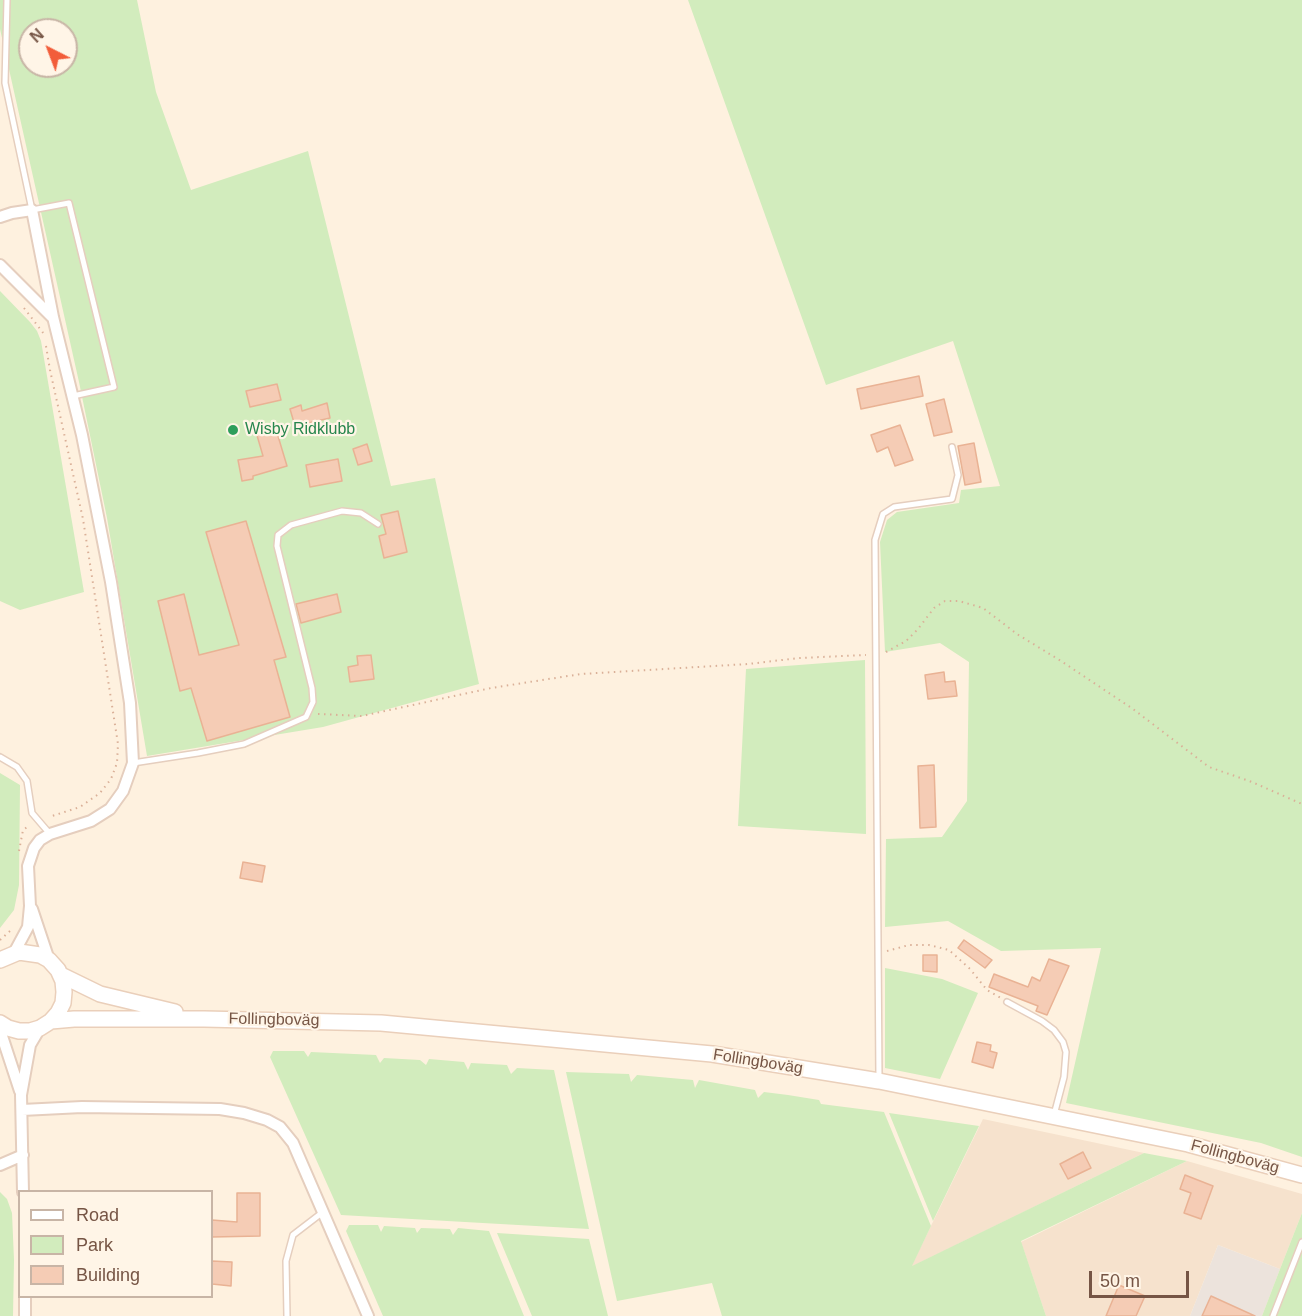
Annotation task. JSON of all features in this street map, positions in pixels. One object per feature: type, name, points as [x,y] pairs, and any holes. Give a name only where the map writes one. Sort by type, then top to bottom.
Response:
[{"type":"main road","points":[[7,956],[25,951],[35,953],[50,960],[61,975],[63,1003],[46,1025]]},
{"type":"main road","name":"Follingboväg","points":[[61,975],[100,994],[204,1019]]},
{"type":"main road","name":"Follingboväg","points":[[0,1023],[19,1031],[30,1031],[74,1019],[204,1019],[393,1024],[712,1054],[879,1081],[1054,1116],[1188,1144],[1302,1175]]},
{"type":"street","points":[[0,218],[12,213],[32,210],[53,317],[82,435],[111,582],[130,703],[133,763],[123,791],[110,809],[91,821],[50,834],[40,840],[34,848],[28,866],[30,906],[28,927],[7,956]]},
{"type":"street","points":[[0,265],[53,317]]},
{"type":"street","points":[[30,906],[50,960]]},
{"type":"street","points":[[21,1095],[30,1046],[46,1025]]},
{"type":"street","points":[[0,1030],[21,1095],[23,1190]]},
{"type":"street","points":[[22,1110],[82,1107],[220,1109],[244,1113],[267,1120],[280,1127],[293,1143],[368,1316]]},
{"type":"street","points":[[0,1165],[23,1155]]},
{"type":"street","points":[[25,1298],[25,1316]]},
{"type":"lane","points":[[7,0],[2,68],[32,210],[69,203],[114,387],[73,396]]},
{"type":"lane","points":[[879,1081],[875,540],[883,514],[894,507],[952,499],[958,475],[952,447]]},
{"type":"lane","points":[[133,763],[244,744],[303,720],[309,713],[313,702],[312,688],[277,546],[278,535],[291,525],[342,511],[361,513],[378,524]]},
{"type":"lane","points":[[0,757],[17,767],[27,782],[32,813],[50,834]]},
{"type":"lane","points":[[1007,1002],[1042,1021],[1063,1041],[1066,1052],[1064,1077],[1054,1116]]},
{"type":"lane","points":[[287,1316],[286,1261],[293,1235],[322,1212]]},
{"type":"lane","points":[[1273,1316],[1302,1242]]},
{"type":"path","points":[[19,861],[23,830],[38,821],[80,807],[92,801],[100,793],[111,779],[117,763],[118,744],[83,519],[50,370],[46,342],[43,332],[21,304]]},
{"type":"path","points":[[309,713],[362,716],[491,688],[581,674],[877,654],[906,641],[934,608],[945,601],[958,601],[983,608],[1017,634],[1133,709],[1209,767],[1252,782],[1302,804]]},
{"type":"path","points":[[0,940],[14,926]]},
{"type":"path","points":[[878,953],[909,945],[929,945],[949,950],[970,969],[987,990],[1007,1002]]},
{"type":"shaded area","points":[[983,1119],[1144,1153],[911,1267]]},
{"type":"shaded area","points":[[1187,1161],[1302,1194],[1302,1213],[1280,1269],[1218,1245],[1190,1316],[1046,1316],[1021,1242]]},
{"type":"shaded area","points":[[1218,1245],[1280,1269],[1262,1316],[1190,1316]]},
{"type":"green space","name":"Wisby Ridklubb","points":[[0,0],[137,0],[156,92],[191,190],[308,151],[391,486],[435,478],[479,684],[323,727],[147,756],[107,518],[0,29]]},
{"type":"green space","points":[[688,0],[1302,0],[1302,1157],[1261,1143],[1066,1103],[1101,948],[1001,951],[948,921],[885,927],[886,839],[942,837],[967,801],[969,662],[940,643],[885,652],[880,542],[887,520],[897,512],[959,503],[961,490],[1000,486],[953,341],[826,385]]},
{"type":"green space","points":[[0,291],[30,322],[41,341],[84,592],[20,610],[0,601]]},
{"type":"green space","points":[[865,660],[866,834],[738,826],[746,669]]},
{"type":"green space","points":[[0,773],[20,785],[19,885],[14,910],[0,928]]},
{"type":"green space","points":[[885,968],[942,979],[978,993],[940,1079],[885,1068]]},
{"type":"green space","points":[[273,1051],[304,1051],[308,1057],[311,1052],[376,1055],[380,1063],[384,1058],[420,1060],[426,1065],[429,1059],[464,1062],[468,1070],[471,1063],[507,1065],[511,1074],[517,1068],[554,1070],[589,1229],[341,1215],[270,1057]]},
{"type":"green space","points":[[566,1072],[629,1074],[631,1082],[637,1075],[693,1080],[695,1088],[699,1080],[755,1090],[758,1098],[764,1092],[819,1100],[821,1104],[884,1112],[931,1226],[912,1266],[1144,1153],[1187,1161],[1021,1241],[1046,1316],[722,1316],[712,1283],[617,1301]]},
{"type":"green space","points":[[889,1113],[979,1126],[933,1221]]},
{"type":"green space","points":[[0,1192],[7,1199],[12,1213],[13,1316],[0,1316]]},
{"type":"green space","points":[[1302,1213],[1302,1316],[1262,1316],[1280,1269]]},
{"type":"green space","points":[[349,1225],[378,1225],[381,1232],[384,1226],[415,1228],[417,1233],[421,1228],[450,1229],[453,1235],[458,1228],[489,1231],[524,1316],[383,1316],[346,1231]]},
{"type":"green space","points":[[497,1233],[589,1239],[608,1316],[532,1316]]},
{"type":"building","points":[[919,376],[923,396],[861,409],[857,389]]},
{"type":"building","points":[[277,384],[281,400],[250,407],[246,391]]},
{"type":"building","points":[[944,399],[952,432],[934,436],[926,404]]},
{"type":"building","points":[[327,403],[330,418],[295,426],[290,409],[301,405],[302,411]]},
{"type":"building","points":[[900,425],[913,460],[895,466],[888,447],[877,452],[871,435]]},
{"type":"building","points":[[275,426],[287,466],[242,481],[238,460],[263,456],[256,432]]},
{"type":"building","points":[[974,443],[981,482],[965,485],[958,446]]},
{"type":"building","points":[[367,444],[372,461],[358,465],[353,449]]},
{"type":"building","points":[[338,459],[342,481],[310,487],[306,465]]},
{"type":"building","points":[[398,511],[407,552],[384,558],[379,536],[386,534],[381,515]]},
{"type":"building","points":[[246,521],[286,657],[274,660],[290,717],[207,741],[191,688],[180,691],[158,601],[184,594],[199,655],[239,645],[206,532]]},
{"type":"building","points":[[337,594],[341,612],[301,623],[296,604]]},
{"type":"building","points":[[371,655],[374,679],[350,682],[348,667],[358,665],[357,656]]},
{"type":"building","points":[[944,672],[945,682],[955,681],[957,696],[928,699],[925,675]]},
{"type":"building","points":[[934,765],[936,827],[920,828],[918,766]]},
{"type":"building","points":[[243,862],[265,866],[262,882],[240,878]]},
{"type":"building","points":[[964,940],[992,960],[985,968],[958,948]]},
{"type":"building","points":[[923,955],[937,955],[937,972],[923,971]]},
{"type":"building","points":[[1049,959],[1069,966],[1047,1015],[1036,1011],[1038,1006],[989,987],[994,974],[1028,987],[1032,977],[1040,981]]},
{"type":"building","points":[[977,1042],[991,1045],[990,1051],[997,1053],[993,1068],[972,1062]]},
{"type":"building","points":[[1083,1152],[1091,1168],[1068,1179],[1060,1164]]},
{"type":"building","points":[[1185,1175],[1213,1186],[1201,1219],[1184,1213],[1191,1193],[1180,1189]]},
{"type":"building","points":[[237,1193],[260,1193],[260,1236],[213,1237],[213,1220],[237,1222]]},
{"type":"building","points":[[213,1261],[232,1262],[231,1286],[213,1284]]},
{"type":"building","points":[[1119,1285],[1145,1296],[1136,1316],[1106,1316]]},
{"type":"building","points":[[1211,1296],[1255,1316],[1202,1316]]},
{"type":"place","name":"Wisby Ridklubb","points":[[233,430]]}]
